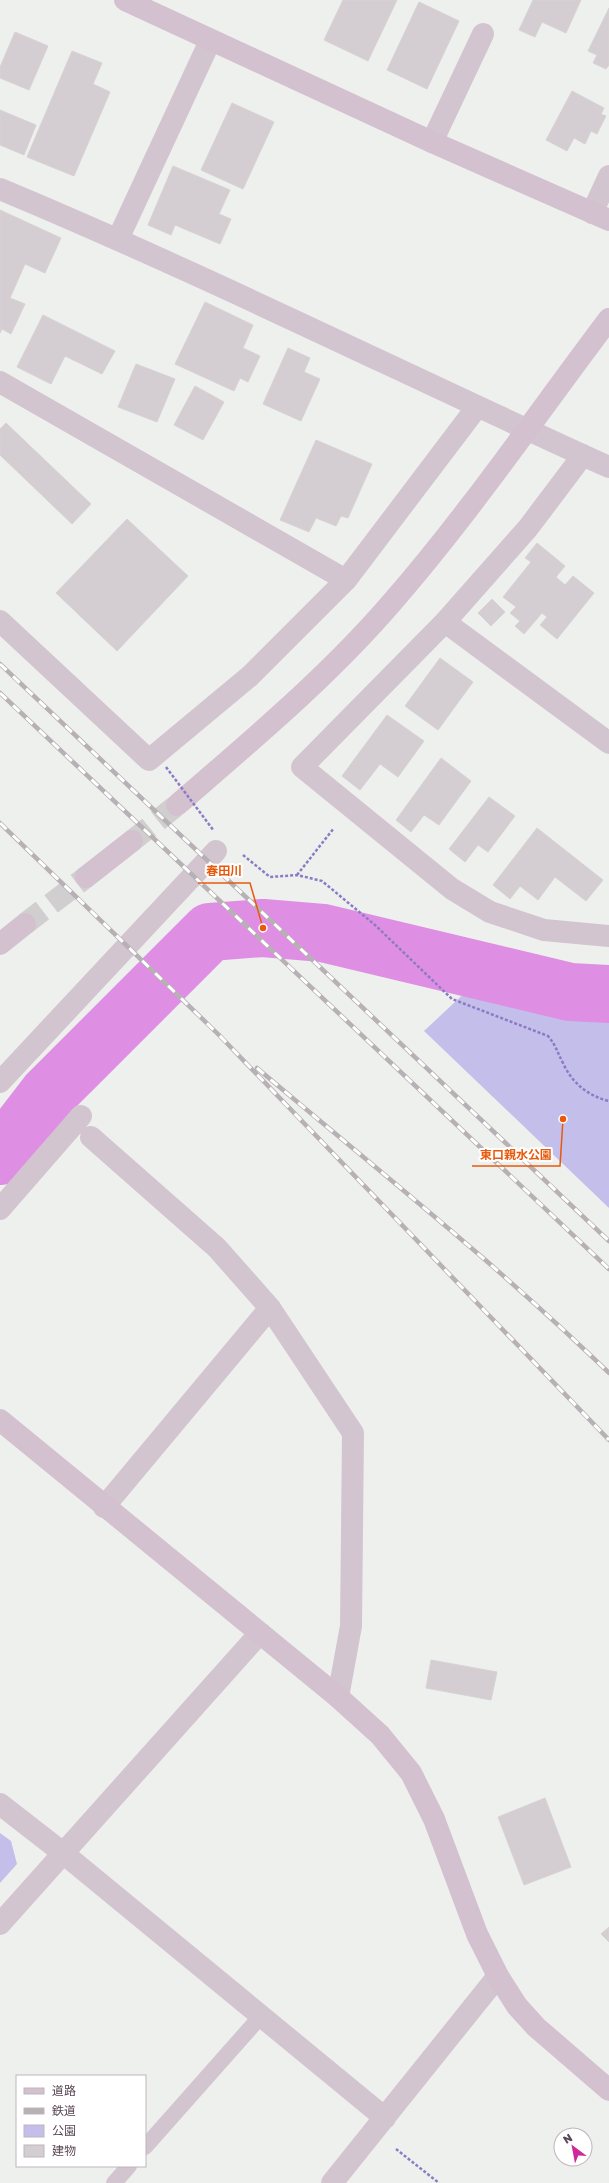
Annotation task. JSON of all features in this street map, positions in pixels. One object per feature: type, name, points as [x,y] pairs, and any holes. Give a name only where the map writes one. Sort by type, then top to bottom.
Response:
[{"type":"street","points":[[135,2],[210,41],[600,217],[609,176]]},
{"type":"street","points":[[432,142],[483,34]]},
{"type":"street","points":[[118,239],[210,41]]},
{"type":"street","points":[[0,189],[118,239],[477,408],[609,467]]},
{"type":"street","points":[[177,805],[265,729],[338,659],[393,601],[441,543],[609,319]]},
{"type":"street","points":[[0,382],[346,580]]},
{"type":"street","points":[[0,621],[149,760],[250,676],[346,580],[477,408]]},
{"type":"street","points":[[583,455],[528,528],[445,622],[302,767],[452,889],[490,912],[544,930],[609,936]]},
{"type":"street","points":[[445,622],[609,743]]},
{"type":"street","points":[[86,877],[132,841]]},
{"type":"street","points":[[0,1082],[215,841]]},
{"type":"street","points":[[0,944],[25,924]]},
{"type":"street","points":[[0,1209],[82,1116]]},
{"type":"street","points":[[91,1137],[217,1248],[270,1308],[353,1434],[351,1626],[338,1697]]},
{"type":"street","points":[[104,1507],[270,1308]]},
{"type":"street","points":[[0,1420],[104,1507],[338,1697],[380,1735],[411,1773],[434,1819],[477,1934],[498,1976],[517,2006],[536,2027],[609,2090]]},
{"type":"street","points":[[0,1924],[260,1633]]},
{"type":"street","points":[[0,1804],[63,1853],[261,2016],[379,2125]]},
{"type":"street","points":[[332,2183],[498,1976]]},
{"type":"lane","points":[[146,2146],[261,2016]]},
{"type":"lane","points":[[114,2183],[127,2167]]},
{"type":"path","points":[[166,767],[215,841]]},
{"type":"path","points":[[297,875],[351,807]]},
{"type":"path","points":[[242,854],[270,877],[297,875],[322,881],[375,925],[452,999],[548,1036],[557,1048],[562,1062],[571,1077],[583,1089],[599,1099],[609,1101]]},
{"type":"path","points":[[379,2125],[440,2183]]},
{"type":"green space","points":[[471,987],[595,1009],[609,1010],[609,1208],[424,1031]]},
{"type":"green space","points":[[0,1833],[11,1841],[17,1864],[0,1883]]},
{"type":"building","points":[[343,0],[397,0],[368,61],[324,40]]},
{"type":"building","points":[[533,0],[581,0],[566,33],[542,22],[535,37],[519,30]]},
{"type":"building","points":[[419,2],[459,21],[427,89],[387,70]]},
{"type":"building","points":[[609,8],[609,65],[606,69],[593,63],[597,55],[588,51]]},
{"type":"building","points":[[15,32],[48,46],[29,90],[0,78],[0,67]]},
{"type":"building","points":[[72,51],[102,63],[93,84],[110,92],[74,176],[27,157]]},
{"type":"building","points":[[572,91],[604,108],[601,114],[606,116],[597,134],[591,131],[585,144],[574,138],[567,151],[546,140]]},
{"type":"building","points":[[232,103],[274,122],[243,189],[201,170]]},
{"type":"building","points":[[0,110],[36,125],[24,155],[0,145]]},
{"type":"building","points":[[173,166],[230,190],[219,214],[231,219],[220,244],[175,225],[171,235],[148,225]]},
{"type":"building","points":[[0,210],[61,238],[45,273],[25,264],[10,298],[25,304],[11,334],[2,329],[0,333]]},
{"type":"building","points":[[205,302],[253,325],[243,348],[260,356],[248,382],[240,378],[234,391],[175,364]]},
{"type":"building","points":[[43,315],[115,351],[102,374],[65,356],[51,384],[17,367]]},
{"type":"building","points":[[288,348],[310,358],[304,372],[320,379],[301,421],[263,404]]},
{"type":"building","points":[[136,364],[175,379],[157,422],[118,407]]},
{"type":"building","points":[[195,386],[224,402],[203,440],[174,425]]},
{"type":"building","points":[[6,423],[91,504],[72,524],[0,455],[0,429]]},
{"type":"building","points":[[316,440],[372,464],[348,518],[341,516],[336,526],[316,518],[309,532],[280,520]]},
{"type":"building","points":[[127,519],[188,576],[117,651],[56,593]]},
{"type":"building","points":[[537,543],[565,566],[556,577],[565,585],[573,576],[594,593],[557,639],[540,625],[547,617],[542,613],[524,634],[515,626],[520,621],[510,613],[516,607],[503,597],[531,562],[525,558]]},
{"type":"building","points":[[492,599],[505,612],[491,626],[478,613]]},
{"type":"building","points":[[440,658],[473,682],[438,730],[405,706]]},
{"type":"building","points":[[387,715],[424,741],[398,777],[380,764],[360,790],[342,776]]},
{"type":"building","points":[[441,758],[471,781],[439,825],[424,815],[411,832],[396,820]]},
{"type":"building","points":[[489,797],[515,816],[488,852],[478,845],[465,862],[449,849]]},
{"type":"building","points":[[537,828],[603,880],[586,901],[555,877],[538,900],[520,886],[510,899],[493,885]]},
{"type":"building","points":[[431,1660],[497,1672],[491,1700],[426,1688]]},
{"type":"building","points":[[545,1798],[571,1867],[524,1885],[498,1817]]},
{"type":"building","points":[[609,1927],[609,1942],[601,1934]]},
{"type":"waterway","points":[[0,1156],[48,1094],[210,932],[263,928],[323,933],[570,992],[609,994]]},
{"type":"tunnel","points":[[132,841],[177,805]]},
{"type":"tunnel","points":[[25,924],[86,877]]},
{"type":"railway","points":[[0,664],[609,1241]]},
{"type":"railway","points":[[0,693],[609,1269]]},
{"type":"railway","points":[[0,823],[219,1035],[609,1440]]},
{"type":"railway","points":[[257,1068],[480,1255],[609,1373]]},
{"type":"place","name":"春田川","points":[[263,928]]},
{"type":"place","name":"東口親水公園","points":[[563,1119]]}]
